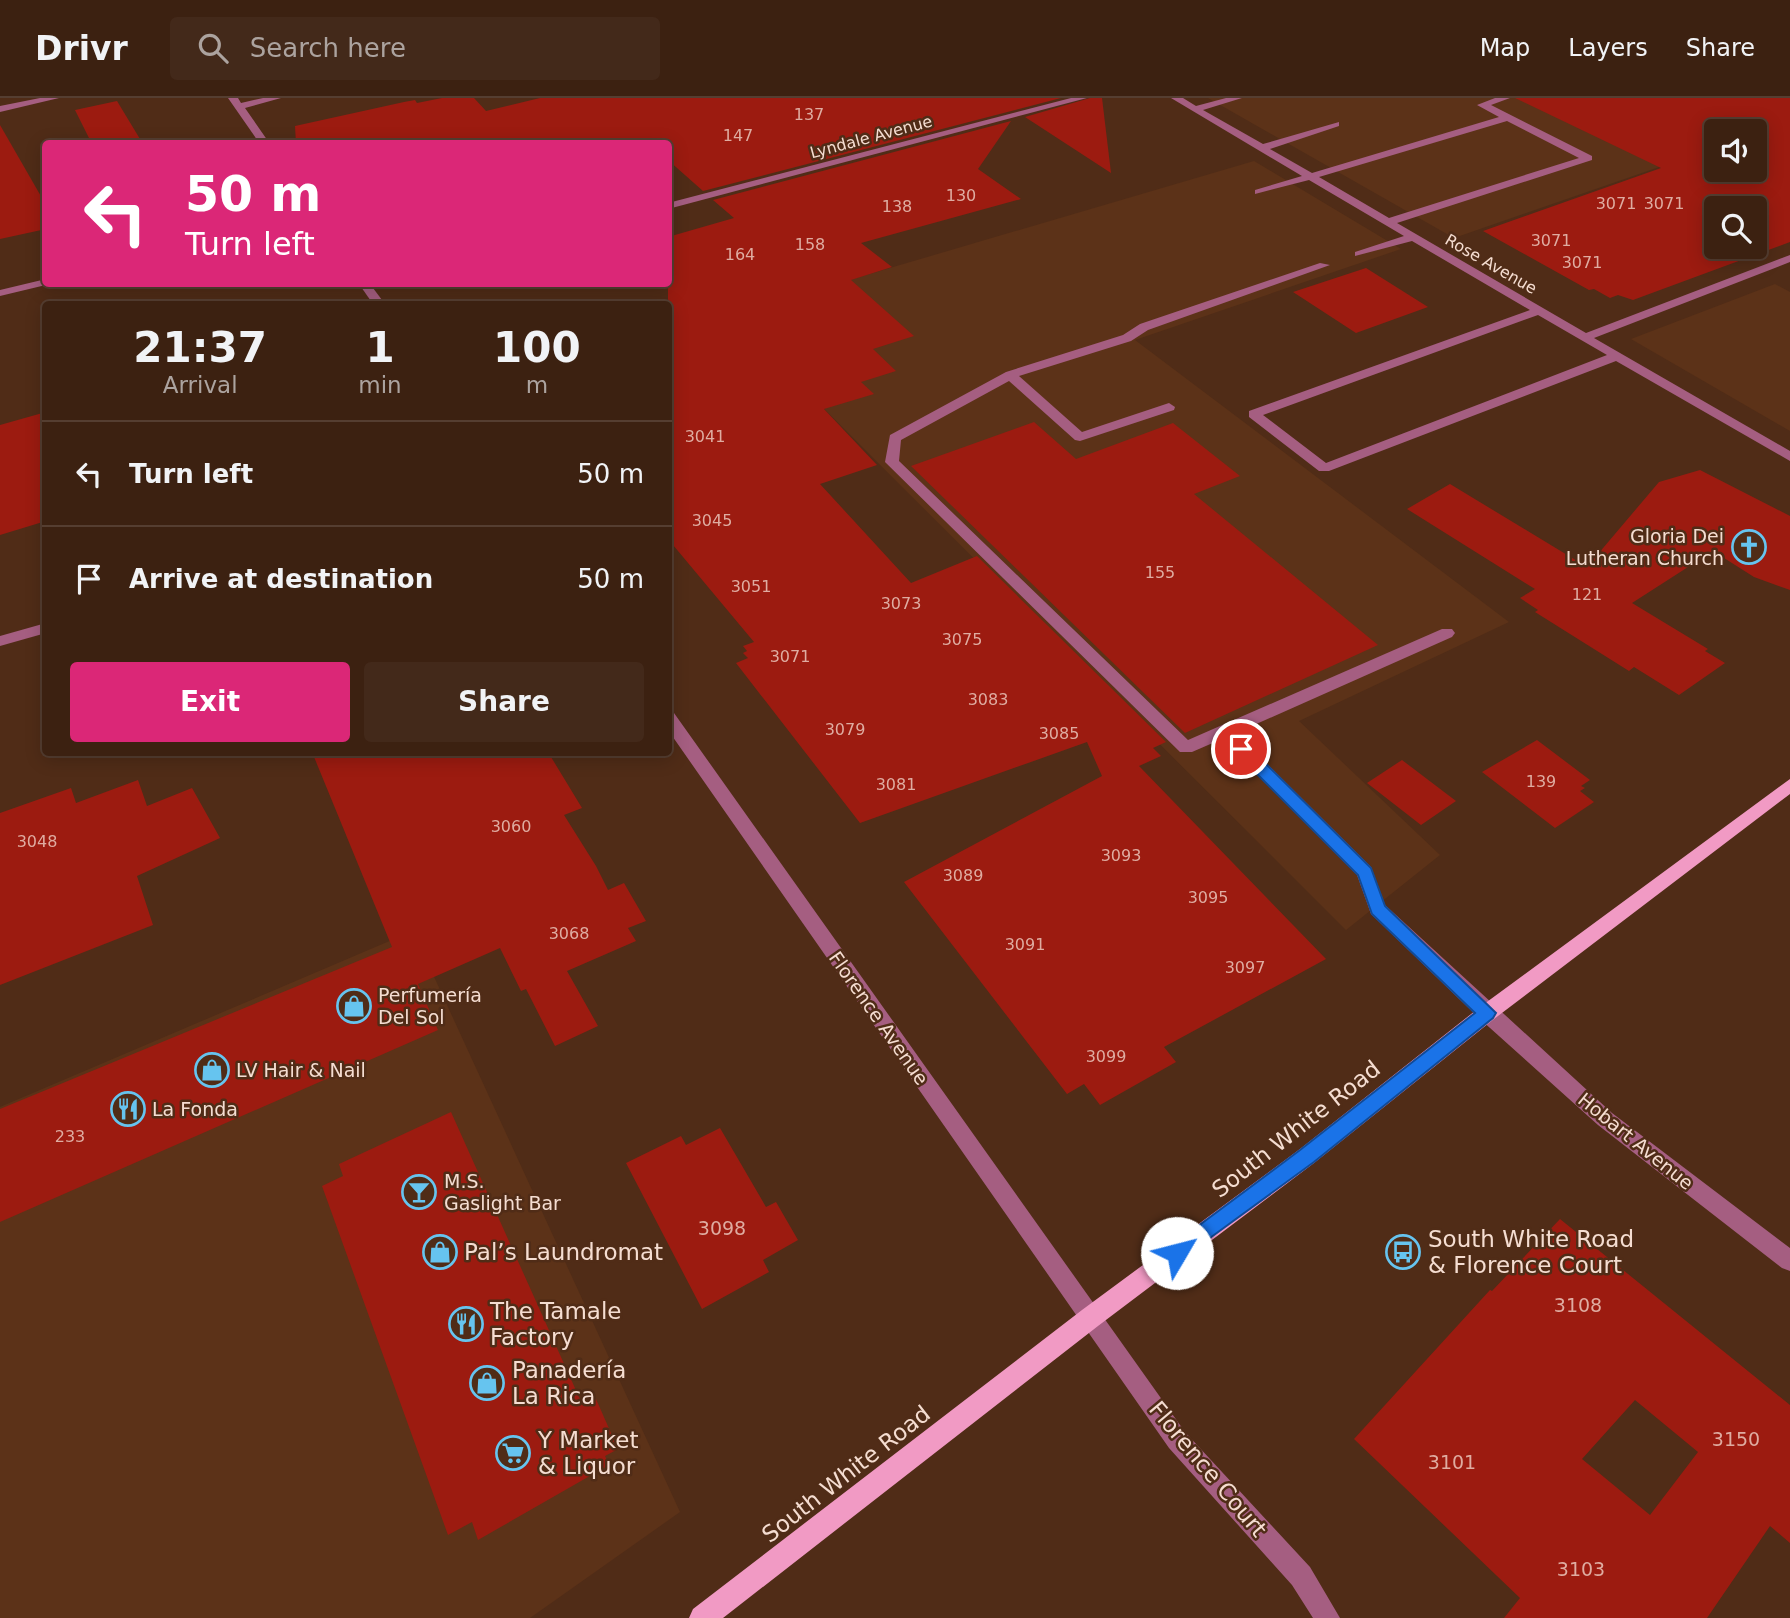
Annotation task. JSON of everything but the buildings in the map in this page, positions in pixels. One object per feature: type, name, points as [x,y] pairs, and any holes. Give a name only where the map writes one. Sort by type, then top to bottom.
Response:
[{"type":"main road","name":"South White Road","points":[[702,1618],[1090,1318],[1307,1156],[1487,1013],[1790,786]]},
{"type":"street","points":[[0,109],[54,98]]},
{"type":"street","points":[[262,140],[236,102],[276,98]]},
{"type":"street","name":"Lyndale Avenue","points":[[672,205],[1082,98]]},
{"type":"street","name":"Rose Avenue","points":[[1176,98],[1790,457]]},
{"type":"street","points":[[1196,109],[1237,98]]},
{"type":"street","points":[[1388,222],[1588,158],[1482,105],[1505,98]]},
{"type":"street","points":[[1259,192],[1508,118]]},
{"type":"street","points":[[1262,148],[1336,124]]},
{"type":"street","points":[[1359,254],[1413,237]]},
{"type":"street","points":[[1585,337],[1790,258]]},
{"type":"street","points":[[1324,265],[1144,327],[1127,338],[1010,375],[895,438],[892,462],[1186,748],[1447,634]]},
{"type":"street","points":[[0,293],[42,283]]},
{"type":"street","points":[[1540,310],[1254,414],[1324,468],[1617,356]]},
{"type":"street","points":[[1010,375],[1080,438],[1169,407]]},
{"type":"street","points":[[0,641],[42,629]]},
{"type":"street","name":"Florence Avenue","points":[[672,724],[1090,1318]]},
{"type":"street","name":"Hobart Avenue","points":[[1224,732],[1365,872],[1377,909],[1487,1013],[1605,1119],[1790,1262]]},
{"type":"street","name":"Florence Court","points":[[1090,1318],[1177,1440],[1301,1576],[1327,1618]]},
{"type":"shaded area","points":[[1208,98],[1790,98],[1790,122],[1767,128],[1767,119],[1704,119],[1704,151],[1454,238]]},
{"type":"shaded area","points":[[1254,161],[1401,249],[1135,340],[1509,622],[1299,721],[1440,855],[1346,930],[730,315]]},
{"type":"shaded area","points":[[1775,284],[1790,292],[1790,431],[1631,339]]},
{"type":"shaded area","points":[[413,931],[680,1512],[530,1618],[0,1618],[0,1107]]},
{"type":"place","name":"Gloria Dei Lutheran Church","points":[[1749,547]]},
{"type":"place","name":"Perfumería Del Sol","points":[[354,1006]]},
{"type":"place","name":"LV Hair & Nail","points":[[212,1070]]},
{"type":"place","name":"La Fonda","points":[[128,1109]]},
{"type":"place","name":"M.S. Gaslight Bar","points":[[419,1192]]},
{"type":"place","name":"Pal’s Laundromat","points":[[440,1252]]},
{"type":"place","name":"South White Road & Florence Court","points":[[1403,1252]]},
{"type":"place","name":"The Tamale Factory","points":[[466,1324]]},
{"type":"place","name":"Panadería La Rica","points":[[487,1383]]},
{"type":"place","name":"Y Market & Liquor","points":[[513,1453]]},
{"type":"route","points":[[1177,1253],[1307,1156],[1487,1013],[1377,909],[1365,872],[1241,749]]}]
